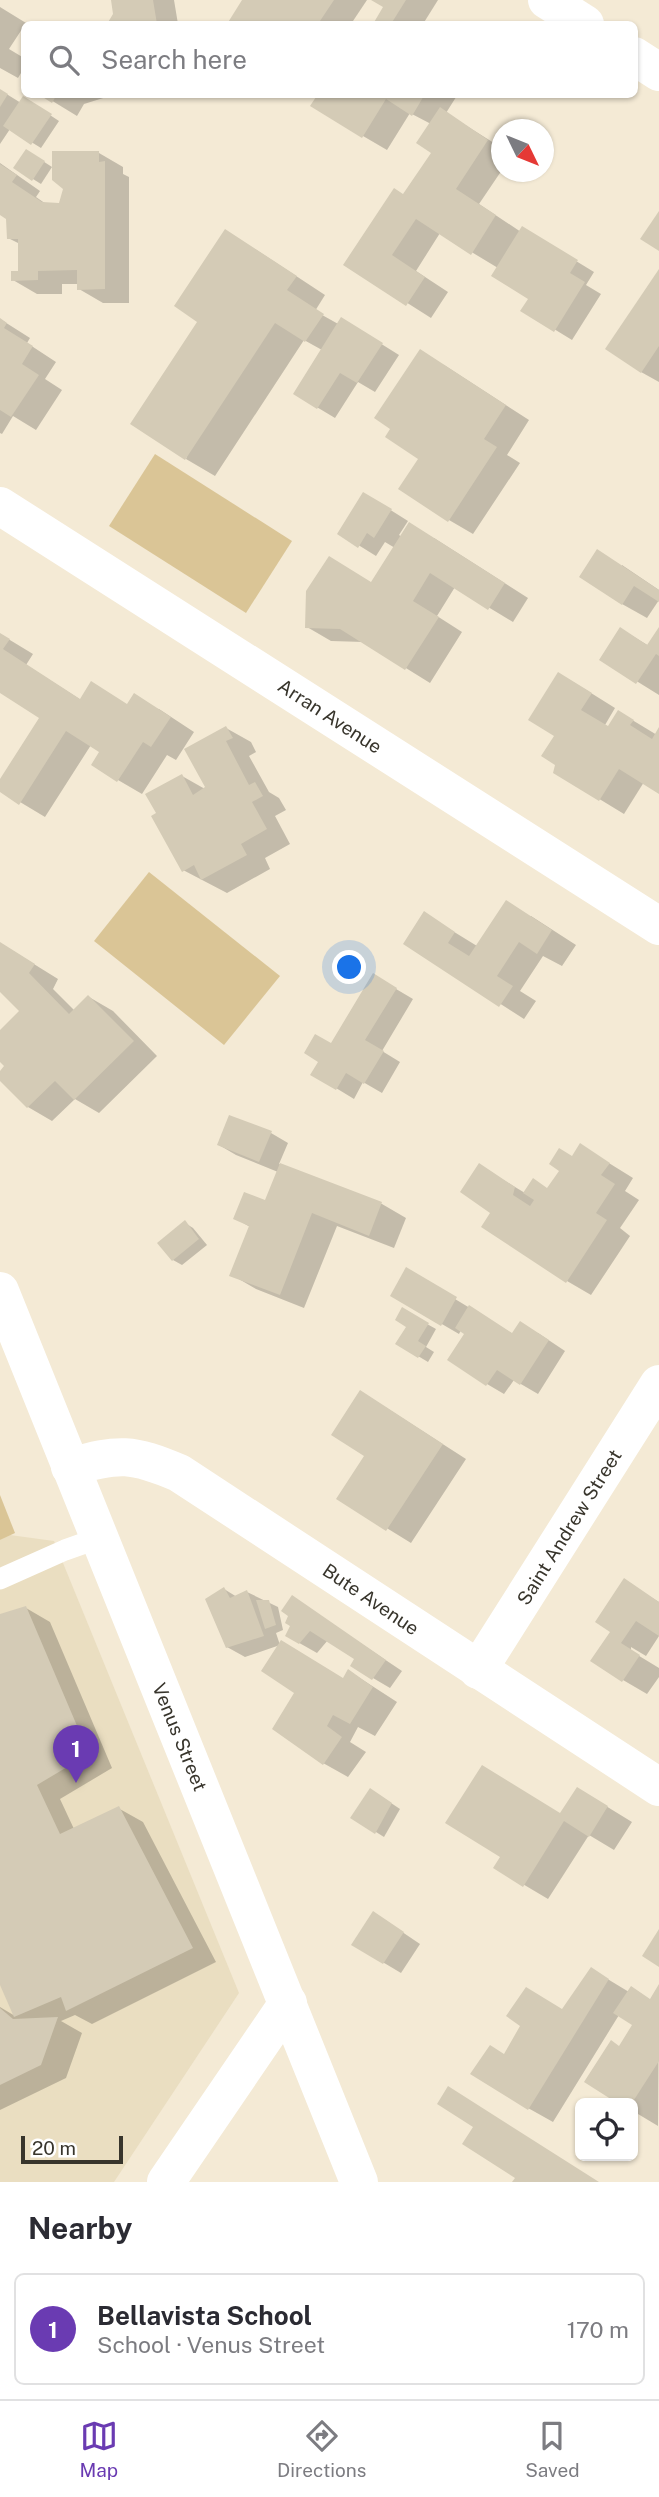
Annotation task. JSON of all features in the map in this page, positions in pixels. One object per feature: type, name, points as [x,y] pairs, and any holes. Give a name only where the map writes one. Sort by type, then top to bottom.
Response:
[{"type":"street","points":[[547,0],[580,21]]},
{"type":"street","points":[[638,58],[659,72]]},
{"type":"street","name":"Arran Avenue","points":[[0,506],[659,926]]},
{"type":"street","name":"Venus Street","points":[[0,1291],[359,2182]]},
{"type":"street","name":"Saint Andrew Street","points":[[478,1670],[659,1384]]},
{"type":"street","name":"Bute Avenue","points":[[70,1466],[104,1457],[124,1457],[145,1459],[179,1473],[659,1787]]},
{"type":"street","points":[[166,2182],[288,2003]]},
{"type":"lane","points":[[0,1579],[99,1538]]},
{"type":"shaded area","points":[[155,454],[292,541],[246,613],[109,526]]},
{"type":"shaded area","points":[[149,872],[280,976],[224,1045],[94,941]]},
{"type":"shaded area","points":[[0,1495],[15,1533],[0,1540]]},
{"type":"shaded area","points":[[10,1535],[54,1541],[239,1993],[114,2182],[0,2182],[0,1540]]},
{"type":"building","points":[[111,0],[153,0],[156,21],[109,21],[113,14]]},
{"type":"building","points":[[242,0],[334,0],[320,21],[229,21]]},
{"type":"building","points":[[371,0],[406,0],[393,21],[375,21],[383,7]]},
{"type":"building","points":[[0,89],[8,94],[0,107]]},
{"type":"building","points":[[22,98],[26,98],[52,114],[31,145],[3,126]]},
{"type":"building","points":[[315,98],[423,98],[412,116],[386,99],[362,138],[310,106]]},
{"type":"building","points":[[440,107],[488,140],[456,189],[496,215],[471,255],[416,219],[392,255],[425,277],[406,306],[343,265],[394,188],[403,194],[431,153],[416,143]]},
{"type":"building","points":[[26,149],[45,161],[32,181],[13,168]]},
{"type":"building","points":[[52,151],[99,151],[99,162],[105,161],[105,289],[77,290],[77,270],[38,271],[38,280],[11,281],[11,271],[18,271],[18,239],[7,239],[6,219],[0,215],[0,164],[17,175],[12,182],[42,202],[59,203],[63,189],[52,180]]},
{"type":"building","points":[[659,211],[659,251],[640,239]]},
{"type":"building","points":[[522,226],[578,260],[570,273],[585,282],[554,332],[520,311],[528,299],[491,276]]},
{"type":"building","points":[[225,229],[297,276],[287,290],[324,314],[305,342],[275,323],[185,460],[130,424],[197,322],[174,306]]},
{"type":"building","points":[[659,269],[659,346],[641,373],[605,349]]},
{"type":"building","points":[[341,317],[383,343],[357,383],[340,373],[317,409],[293,394]]},
{"type":"building","points":[[0,318],[7,323],[4,328],[33,346],[22,364],[39,375],[11,417],[0,410]]},
{"type":"building","points":[[420,349],[506,405],[484,439],[497,447],[448,522],[398,489],[418,459],[385,437],[390,429],[374,418]]},
{"type":"building","points":[[363,492],[392,509],[374,538],[367,533],[358,548],[337,534]]},
{"type":"building","points":[[409,522],[505,583],[488,610],[430,573],[413,601],[439,617],[405,670],[340,629],[305,628],[306,591],[329,556],[371,582]]},
{"type":"building","points":[[597,549],[659,590],[659,602],[634,586],[622,605],[579,577]]},
{"type":"building","points":[[620,627],[647,645],[659,627],[659,656],[656,654],[636,684],[599,660]]},
{"type":"building","points":[[0,633],[10,639],[3,649],[80,699],[91,681],[127,704],[134,693],[171,717],[151,747],[143,742],[117,782],[91,765],[99,752],[66,731],[19,805],[0,792],[0,779],[39,718],[0,693]]},
{"type":"building","points":[[558,672],[592,693],[581,710],[608,726],[618,710],[634,720],[630,725],[652,739],[659,727],[659,794],[619,769],[599,801],[553,773],[555,765],[541,756],[554,736],[528,720]]},
{"type":"building","points":[[226,726],[233,738],[226,741],[249,785],[255,782],[263,796],[252,802],[267,829],[241,844],[247,855],[201,880],[194,865],[182,872],[151,816],[156,813],[145,794],[182,774],[193,795],[205,787],[184,749]]},
{"type":"building","points":[[506,900],[552,930],[537,954],[519,942],[497,976],[513,986],[499,1007],[403,944],[424,911],[455,932],[448,943],[469,956]]},
{"type":"building","points":[[0,942],[35,964],[29,973],[69,1014],[88,995],[134,1041],[74,1100],[55,1081],[27,1108],[0,1081],[0,1071],[4,1066],[0,1062],[0,1030],[19,1011],[0,992]]},
{"type":"building","points":[[373,973],[397,988],[365,1040],[384,1051],[364,1084],[346,1073],[336,1090],[310,1075],[318,1062],[304,1053],[315,1034],[331,1043]]},
{"type":"building","points":[[229,1115],[272,1131],[259,1162],[217,1145]]},
{"type":"building","points":[[580,1143],[610,1163],[601,1175],[615,1184],[596,1213],[607,1220],[566,1283],[481,1227],[490,1213],[460,1192],[479,1163],[515,1187],[513,1195],[530,1206],[534,1200],[523,1193],[533,1178],[547,1188],[559,1171],[549,1164],[559,1148],[572,1156]]},
{"type":"building","points":[[280,1163],[382,1202],[369,1236],[312,1213],[280,1295],[229,1276],[249,1226],[233,1219],[244,1192],[265,1200]]},
{"type":"building","points":[[185,1220],[199,1239],[172,1261],[157,1243]]},
{"type":"building","points":[[406,1267],[457,1297],[441,1326],[390,1296]]},
{"type":"building","points":[[469,1305],[512,1333],[520,1321],[549,1340],[520,1385],[497,1370],[486,1386],[447,1360],[464,1334],[455,1328]]},
{"type":"building","points":[[402,1307],[429,1323],[418,1341],[426,1346],[418,1358],[395,1344],[406,1327],[395,1320]]},
{"type":"building","points":[[360,1390],[443,1444],[386,1531],[336,1499],[364,1456],[331,1435]]},
{"type":"building","points":[[624,1578],[659,1602],[659,1636],[636,1621],[621,1643],[640,1655],[622,1682],[590,1661],[610,1632],[595,1622]]},
{"type":"building","points":[[224,1587],[230,1598],[247,1590],[264,1636],[226,1648],[205,1599]]},
{"type":"building","points":[[292,1595],[386,1660],[372,1680],[350,1666],[354,1659],[310,1631],[299,1644],[285,1636],[290,1626],[285,1623],[288,1616],[281,1611]]},
{"type":"building","points":[[256,1600],[269,1600],[276,1625],[265,1629]]},
{"type":"building","points":[[26,1606],[89,1754],[37,1785],[60,1834],[119,1806],[193,1948],[66,2011],[61,1997],[14,2017],[0,1985],[0,1614]]},
{"type":"building","points":[[281,1640],[343,1678],[348,1669],[373,1687],[350,1724],[333,1715],[327,1726],[342,1737],[323,1765],[272,1729],[294,1693],[261,1671]]},
{"type":"building","points":[[482,1765],[560,1813],[577,1787],[608,1806],[589,1837],[564,1821],[523,1887],[493,1868],[500,1857],[445,1823]]},
{"type":"building","points":[[370,1788],[392,1803],[375,1834],[350,1818]]},
{"type":"building","points":[[373,1911],[404,1932],[383,1964],[351,1945]]},
{"type":"building","points":[[659,1929],[659,1967],[642,1956]]},
{"type":"building","points":[[591,1967],[609,1979],[528,2110],[470,2074],[490,2045],[504,2054],[520,2026],[506,2016],[526,1987],[562,2009]]},
{"type":"building","points":[[659,1984],[659,2061],[635,2098],[609,2098],[584,2082],[611,2040],[619,2046],[632,2025],[613,2013],[631,1986],[650,1999]]},
{"type":"building","points":[[0,2008],[13,2019],[58,2017],[41,2065],[0,2085]]},
{"type":"building","points":[[448,2086],[599,2182],[512,2182],[515,2178],[462,2144],[473,2127],[437,2104]]},
{"type":"place","name":"Bellavista School","points":[[76,1783]]}]
